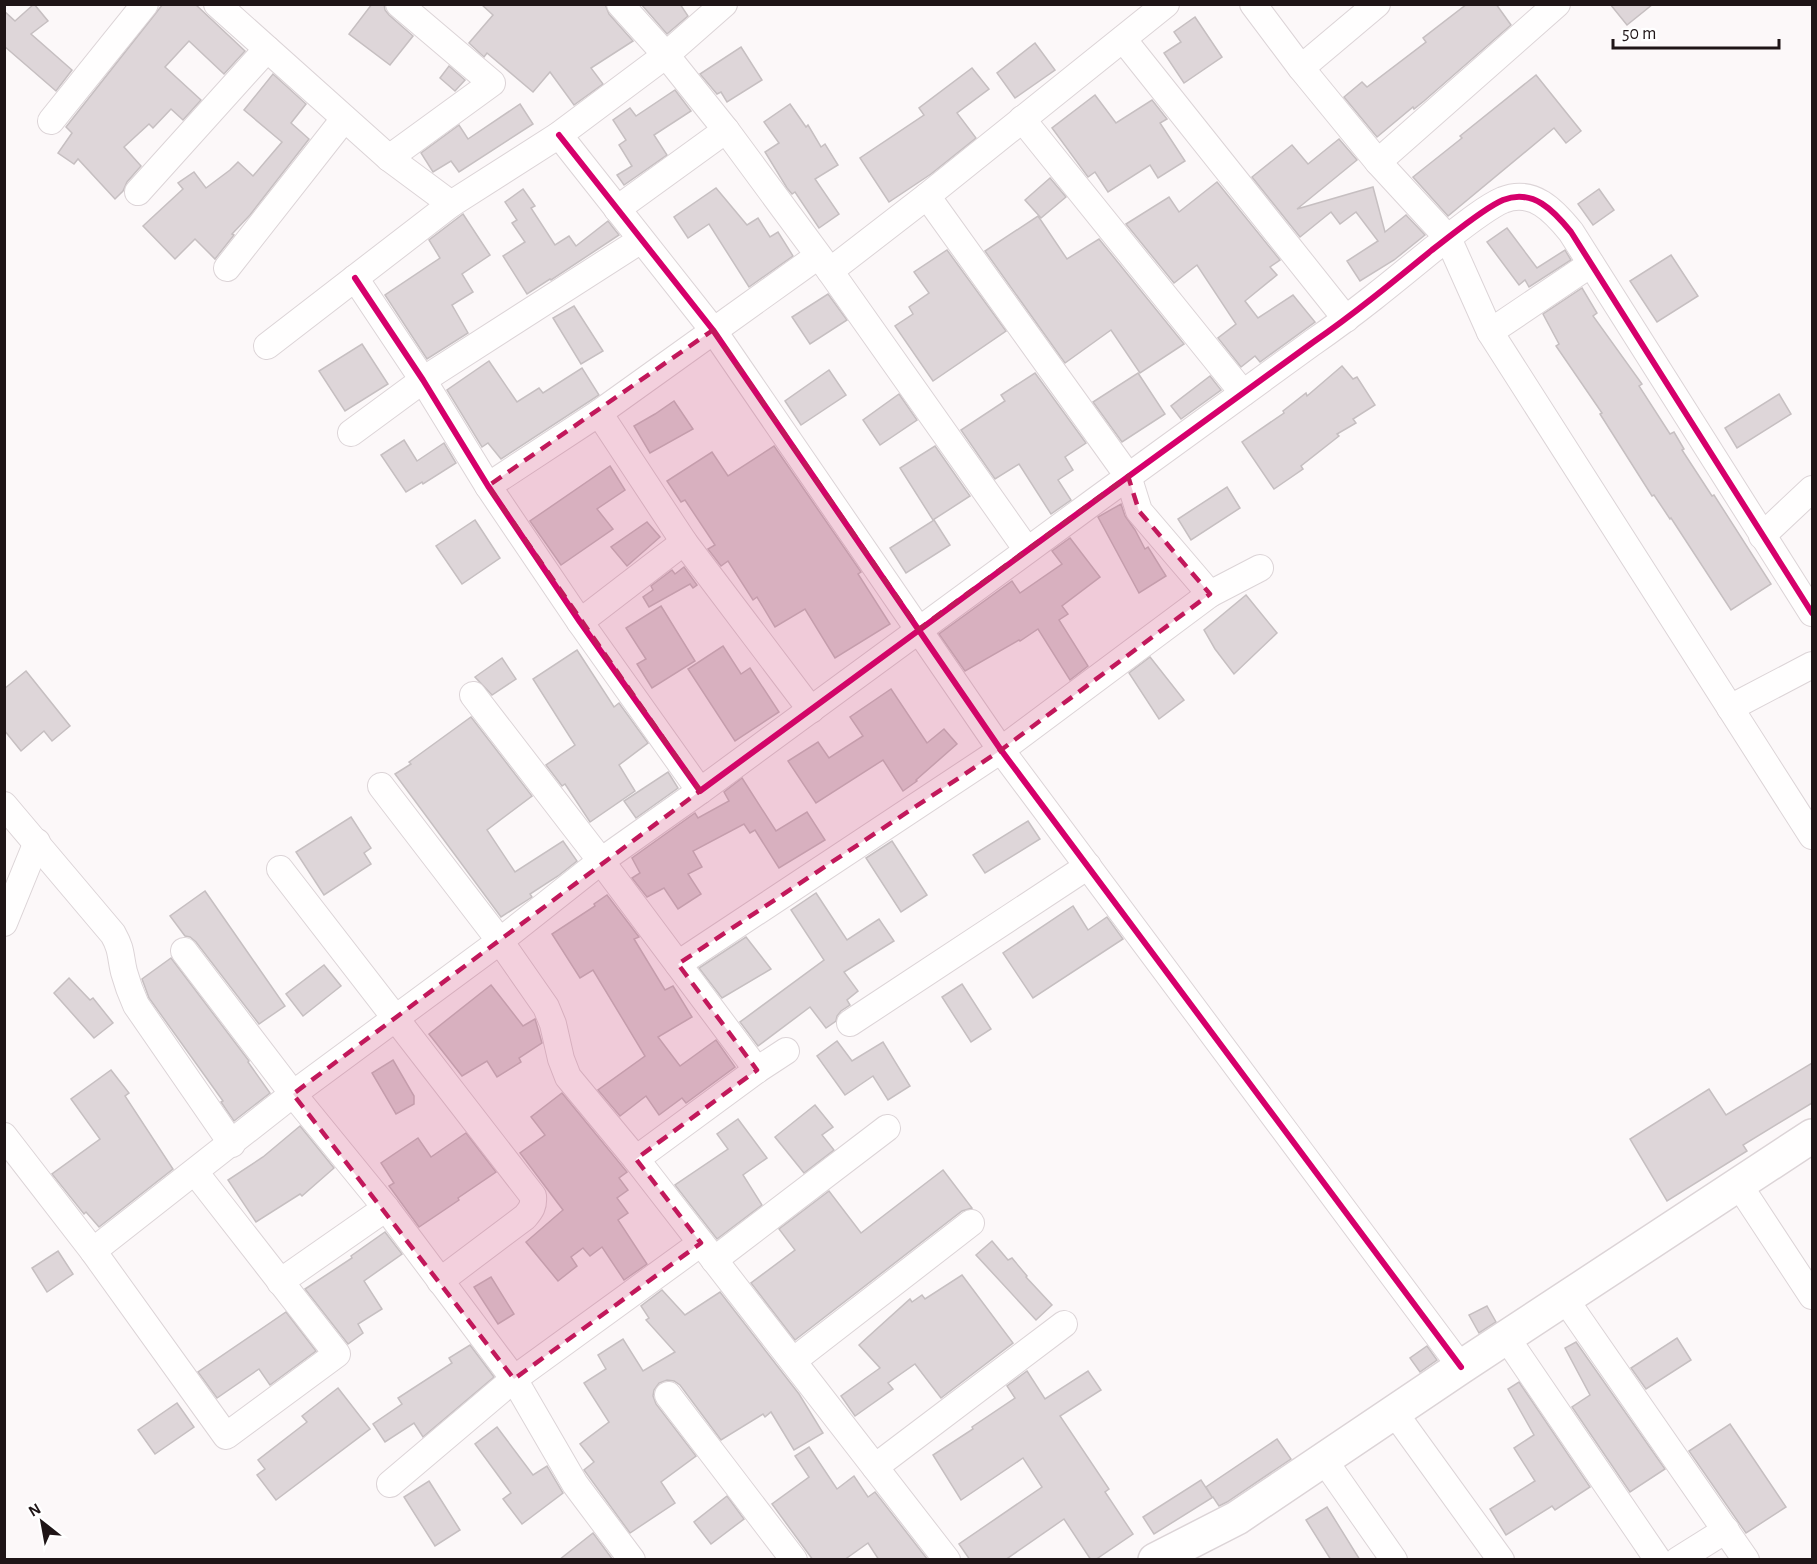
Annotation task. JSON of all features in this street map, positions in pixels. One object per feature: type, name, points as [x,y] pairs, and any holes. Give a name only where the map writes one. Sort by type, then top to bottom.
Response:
[{"type":"street","points":[[51,122],[144,4]]},
{"type":"street","points":[[217,4],[389,158],[451,204]]},
{"type":"street","points":[[389,158],[492,83],[399,4]]},
{"type":"street","points":[[620,4],[666,55],[726,130],[824,263],[1027,550]]},
{"type":"street","points":[[267,346],[451,204],[559,135],[666,55],[724,4]]},
{"type":"street","points":[[488,486],[599,412],[713,330],[824,263],[927,196],[1166,4]]},
{"type":"street","points":[[1253,4],[1301,68],[1378,162],[1448,238],[1490,332],[1812,836]]},
{"type":"street","points":[[1301,68],[1377,4]]},
{"type":"street","points":[[1378,162],[1557,4]]},
{"type":"street","points":[[1123,39],[1346,319]]},
{"type":"street","points":[[138,192],[267,49]]},
{"type":"street","points":[[227,268],[344,119]]},
{"type":"street","points":[[1022,119],[1243,393]]},
{"type":"street","points":[[617,209],[726,130]]},
{"type":"street","points":[[559,135],[713,330],[1001,750],[1461,1366]]},
{"type":"street","points":[[927,196],[1128,476],[1139,511],[1210,594]]},
{"type":"street","points":[[93,1251],[293,1094],[500,941],[601,861],[700,792],[1128,476],[1346,319],[1448,238],[1504,199],[1522,197],[1540,202],[1555,212],[1571,232],[1812,613]]},
{"type":"street","points":[[351,433],[423,380],[641,240]]},
{"type":"street","points":[[1490,332],[1592,264]]},
{"type":"street","points":[[355,278],[423,380],[488,486],[580,622],[700,792]]},
{"type":"street","points":[[599,412],[684,542],[811,710]]},
{"type":"street","points":[[1762,536],[1812,489]]},
{"type":"street","points":[[580,622],[684,542]]},
{"type":"street","points":[[678,964],[1001,750],[1210,594],[1260,568]]},
{"type":"street","points":[[1730,708],[1812,665]]},
{"type":"street","points":[[473,695],[601,861],[757,1070]]},
{"type":"street","points":[[381,786],[500,941],[551,1016],[561,1059],[568,1077],[636,1159],[947,1560]]},
{"type":"street","points":[[8,817],[37,842],[113,934],[122,953],[123,969],[136,1005],[232,1144]]},
{"type":"street","points":[[4,923],[37,842]]},
{"type":"street","points":[[850,1023],[1088,866]]},
{"type":"street","points":[[280,869],[533,1196],[532,1209],[525,1217],[440,1281]]},
{"type":"street","points":[[184,951],[293,1094],[386,1208],[514,1379],[575,1484],[632,1560]]},
{"type":"street","points":[[636,1159],[786,1051]]},
{"type":"street","points":[[390,1484],[514,1379],[708,1252],[887,1128]]},
{"type":"street","points":[[4,1136],[93,1251],[226,1437],[337,1354],[195,1172]]},
{"type":"street","points":[[1155,1560],[1237,1518],[1461,1366],[1812,1136]]},
{"type":"street","points":[[1739,1185],[1812,1296]]},
{"type":"street","points":[[280,1282],[386,1208]]},
{"type":"street","points":[[793,1361],[971,1222]]},
{"type":"street","points":[[1564,1299],[1746,1560]]},
{"type":"street","points":[[875,1467],[1064,1324]]},
{"type":"street","points":[[1506,1337],[1658,1560]]},
{"type":"street","points":[[668,1395],[794,1560]]},
{"type":"street","points":[[1394,1412],[1501,1560]]},
{"type":"street","points":[[1324,1460],[1394,1560]]},
{"type":"street","points":[[1678,1560],[1726,1530]]},
{"type":"highlighted area","points":[[713,330],[919,629],[1128,476],[1139,511],[1210,594],[1001,750],[678,964],[757,1070],[636,1159],[701,1243],[514,1379],[293,1094],[700,791],[488,486]]},
{"type":"building","points":[[34,4],[48,21],[31,34],[72,70],[56,91],[4,46],[4,11],[15,21]]},
{"type":"building","points":[[163,4],[195,4],[245,51],[224,74],[189,41],[165,67],[201,100],[183,120],[171,109],[153,128],[149,124],[124,147],[141,166],[115,199],[78,159],[74,164],[58,153],[72,133],[66,127]]},
{"type":"building","points":[[372,4],[384,4],[389,15],[413,36],[390,65],[349,34]]},
{"type":"building","points":[[481,4],[605,4],[609,14],[633,41],[591,68],[603,84],[574,105],[550,72],[533,92],[487,53],[484,57],[469,43],[493,15]]},
{"type":"building","points":[[641,4],[680,4],[688,16],[667,34]]},
{"type":"building","points":[[1467,4],[1496,4],[1511,25],[1424,101],[1414,109],[1413,107],[1377,137],[1344,97],[1362,82],[1367,87],[1426,42],[1423,38]]},
{"type":"building","points":[[1610,4],[1653,4],[1627,25]]},
{"type":"building","points":[[1195,17],[1222,57],[1184,83],[1164,53],[1181,42],[1174,32]]},
{"type":"building","points":[[1035,43],[1055,70],[1015,98],[997,73]]},
{"type":"building","points":[[741,47],[762,80],[727,102],[721,92],[717,94],[700,74]]},
{"type":"building","points":[[449,66],[465,80],[455,91],[440,78]]},
{"type":"building","points":[[972,68],[989,89],[957,113],[976,138],[931,174],[889,202],[860,158],[924,115],[919,108]]},
{"type":"building","points":[[273,74],[306,104],[291,123],[309,139],[250,215],[232,234],[234,235],[215,259],[195,239],[175,259],[143,226],[183,189],[178,183],[194,172],[206,188],[238,162],[253,176],[282,142],[244,110]]},
{"type":"building","points":[[1536,75],[1581,131],[1566,143],[1554,128],[1448,216],[1413,177]]},
{"type":"building","points":[[675,90],[691,111],[654,135],[667,155],[624,185],[617,175],[632,166],[619,145],[626,140],[613,120],[630,108],[636,116]]},
{"type":"building","points":[[1095,95],[1116,123],[1152,100],[1167,119],[1160,123],[1185,161],[1158,178],[1150,165],[1108,192],[1095,172],[1088,177],[1052,128]]},
{"type":"building","points":[[520,104],[533,124],[459,172],[451,161],[433,172],[421,153],[459,125],[468,139]]},
{"type":"building","points":[[790,104],[806,127],[808,125],[821,147],[825,144],[838,165],[815,179],[839,214],[819,228],[795,192],[792,194],[787,188],[765,152],[779,143],[764,122]]},
{"type":"building","points":[[1339,139],[1357,160],[1297,209],[1373,187],[1385,232],[1406,215],[1425,235],[1394,260],[1360,281],[1347,261],[1378,241],[1356,212],[1340,224],[1331,212],[1300,237],[1252,177],[1292,145],[1308,164]]},
{"type":"building","points":[[1050,178],[1066,197],[1041,218],[1025,200]]},
{"type":"building","points":[[1217,182],[1280,260],[1270,267],[1277,275],[1245,301],[1258,318],[1293,295],[1315,322],[1260,362],[1255,356],[1241,367],[1218,338],[1236,324],[1197,265],[1174,283],[1126,224],[1169,197],[1179,212]]},
{"type":"building","points":[[716,188],[747,225],[758,218],[770,237],[778,232],[793,256],[749,287],[709,224],[688,238],[674,217]]},
{"type":"building","points":[[523,189],[535,206],[531,208],[555,245],[569,236],[576,246],[608,221],[619,235],[527,294],[503,256],[525,242],[512,223],[517,220],[505,202]]},
{"type":"building","points":[[1599,189],[1614,210],[1593,225],[1578,204]]},
{"type":"building","points":[[463,214],[490,255],[462,274],[473,292],[452,305],[468,333],[427,359],[385,295],[440,258],[429,240]]},
{"type":"building","points":[[1038,216],[1067,259],[1099,239],[1184,344],[1140,373],[1111,330],[1065,363],[985,251]]},
{"type":"building","points":[[1507,228],[1537,268],[1565,250],[1571,260],[1529,287],[1525,280],[1519,285],[1487,242]]},
{"type":"building","points":[[947,250],[1006,331],[933,381],[895,326],[913,314],[909,307],[929,293],[914,272]]},
{"type":"building","points":[[1671,255],[1698,296],[1657,322],[1630,281]]},
{"type":"building","points":[[1582,288],[1597,313],[1593,316],[1642,384],[1639,386],[1670,434],[1674,432],[1684,449],[1682,450],[1771,584],[1731,610],[1671,518],[1654,495],[1652,496],[1600,414],[1602,413],[1556,346],[1559,344],[1543,314]]},
{"type":"building","points":[[828,294],[847,320],[810,344],[792,317]]},
{"type":"building","points":[[574,306],[603,351],[581,364],[553,318]]},
{"type":"building","points":[[362,344],[388,384],[345,411],[319,371]]},
{"type":"building","points":[[489,361],[517,402],[539,388],[543,393],[582,368],[599,395],[501,459],[488,443],[482,447],[447,390]]},
{"type":"building","points":[[1342,366],[1353,379],[1357,377],[1375,405],[1353,419],[1356,423],[1337,434],[1339,436],[1301,466],[1303,469],[1274,489],[1242,442],[1284,413],[1283,411],[1306,393],[1307,396]]},
{"type":"building","points":[[829,370],[846,395],[801,425],[785,401]]},
{"type":"building","points":[[1035,373],[1086,443],[1065,457],[1073,470],[1058,480],[1071,500],[1051,514],[1019,464],[995,479],[961,430],[1005,401],[1001,395]]},
{"type":"building","points":[[1138,373],[1165,414],[1122,442],[1093,402]]},
{"type":"building","points":[[1210,376],[1221,390],[1181,419],[1171,406]]},
{"type":"building","points":[[899,394],[917,420],[880,445],[863,420]]},
{"type":"building","points":[[1779,394],[1791,414],[1737,448],[1725,428]]},
{"type":"building","points":[[674,401],[693,429],[650,453],[634,426]]},
{"type":"building","points":[[404,440],[417,461],[444,443],[456,463],[406,492],[381,455]]},
{"type":"building","points":[[774,446],[861,572],[858,574],[890,624],[835,658],[805,609],[775,627],[757,597],[753,600],[728,561],[721,566],[708,549],[715,545],[685,500],[681,502],[667,481],[712,452],[728,476]]},
{"type":"building","points":[[935,446],[970,496],[933,520],[900,468]]},
{"type":"building","points":[[610,466],[625,490],[597,509],[613,529],[561,565],[530,521]]},
{"type":"building","points":[[1227,487],[1240,508],[1191,540],[1178,519]]},
{"type":"building","points":[[1121,504],[1125,516],[1145,549],[1148,547],[1166,576],[1139,593],[1098,517]]},
{"type":"building","points":[[475,520],[500,558],[462,584],[436,546]]},
{"type":"building","points":[[934,520],[950,545],[906,573],[890,548]]},
{"type":"building","points":[[647,522],[660,537],[627,566],[611,547]]},
{"type":"building","points":[[1070,538],[1100,577],[1062,606],[1068,614],[1059,620],[1088,666],[1070,680],[1038,629],[965,671],[939,634],[1012,581],[1020,593],[1062,564],[1052,551]]},
{"type":"building","points":[[684,567],[697,585],[693,588],[690,584],[649,607],[643,597],[653,590],[651,586],[672,570],[675,574]]},
{"type":"building","points":[[1246,595],[1277,633],[1234,674],[1204,630]]},
{"type":"building","points":[[661,606],[695,661],[652,688],[637,664],[646,659],[626,628]]},
{"type":"building","points":[[723,646],[741,674],[750,668],[779,712],[735,741],[688,669]]},
{"type":"building","points":[[577,650],[614,707],[619,703],[648,743],[619,765],[635,791],[590,822],[565,784],[562,786],[546,765],[575,745],[533,679]]},
{"type":"building","points":[[1150,657],[1184,700],[1159,719],[1129,673]]},
{"type":"building","points":[[502,658],[516,679],[492,695],[475,677]]},
{"type":"building","points":[[26,671],[70,726],[52,741],[44,731],[21,751],[4,730],[4,689]]},
{"type":"building","points":[[891,689],[927,743],[944,729],[957,744],[903,791],[883,760],[816,803],[788,761],[818,742],[829,758],[863,736],[850,717]]},
{"type":"building","points":[[471,717],[532,796],[487,830],[515,872],[563,841],[577,861],[530,894],[532,897],[501,917],[395,774]]},
{"type":"building","points":[[668,772],[678,788],[636,818],[624,801]]},
{"type":"building","points":[[742,778],[776,831],[807,812],[825,840],[779,868],[755,830],[750,833],[744,824],[693,851],[702,867],[688,874],[701,894],[678,909],[664,888],[647,897],[632,878],[640,873],[632,858],[695,813],[698,818],[729,801],[724,792]]},
{"type":"building","points":[[351,817],[371,848],[364,853],[371,864],[324,895],[296,852]]},
{"type":"building","points":[[1028,821],[1040,839],[985,873],[973,855]]},
{"type":"building","points":[[892,841],[927,895],[901,912],[866,858]]},
{"type":"building","points":[[205,891],[285,1006],[259,1024],[196,942],[185,936],[170,916]]},
{"type":"building","points":[[816,893],[847,940],[879,919],[894,941],[844,972],[858,991],[847,1000],[850,1005],[841,1011],[836,1021],[826,1028],[810,1007],[758,1046],[740,1022],[824,960],[791,910]]},
{"type":"building","points":[[607,895],[639,937],[634,939],[665,990],[673,986],[692,1017],[658,1037],[680,1066],[716,1040],[735,1067],[686,1103],[682,1098],[659,1115],[646,1096],[620,1116],[598,1090],[645,1056],[593,970],[580,978],[552,934],[595,906],[594,904]]},
{"type":"building","points":[[1073,906],[1088,930],[1107,917],[1123,939],[1033,998],[1003,953]]},
{"type":"building","points":[[746,937],[771,969],[722,998],[699,968]]},
{"type":"building","points":[[171,958],[249,1061],[270,1093],[234,1121],[221,1102],[223,1101],[149,998],[142,979]]},
{"type":"building","points":[[324,965],[341,986],[303,1016],[286,994]]},
{"type":"building","points":[[69,978],[90,1000],[93,998],[113,1023],[94,1038],[54,993]]},
{"type":"building","points":[[962,984],[991,1029],[971,1042],[942,997]]},
{"type":"building","points":[[491,985],[523,1026],[535,1019],[542,1043],[519,1058],[521,1062],[497,1077],[487,1061],[462,1076],[429,1034]]},
{"type":"building","points":[[837,1041],[852,1061],[883,1042],[910,1086],[888,1100],[873,1076],[845,1095],[817,1056]]},
{"type":"building","points":[[393,1060],[414,1096],[414,1104],[396,1114],[372,1073]]},
{"type":"building","points":[[1812,1063],[1812,1103],[1743,1145],[1747,1151],[1667,1201],[1630,1139],[1709,1089],[1726,1115]]},
{"type":"building","points":[[111,1070],[129,1093],[125,1096],[173,1169],[99,1227],[86,1212],[84,1214],[52,1174],[100,1139],[71,1099]]},
{"type":"building","points":[[562,1093],[627,1172],[619,1178],[628,1190],[617,1198],[628,1213],[618,1220],[647,1264],[624,1280],[602,1247],[590,1256],[583,1248],[571,1257],[577,1266],[558,1281],[526,1242],[563,1210],[520,1153],[545,1135],[531,1117]]},
{"type":"building","points":[[815,1105],[833,1127],[822,1135],[834,1150],[804,1173],[775,1137]]},
{"type":"building","points":[[738,1119],[767,1158],[743,1175],[762,1205],[717,1239],[675,1185],[728,1149],[717,1134]]},
{"type":"building","points":[[300,1126],[334,1168],[302,1196],[300,1194],[256,1222],[228,1180],[263,1157]]},
{"type":"building","points":[[466,1133],[496,1172],[419,1227],[389,1186],[394,1183],[381,1163],[418,1138],[431,1157]]},
{"type":"building","points":[[943,1170],[972,1208],[962,1211],[795,1340],[751,1283],[795,1250],[779,1229],[829,1191],[861,1233]]},
{"type":"building","points":[[385,1232],[402,1254],[364,1281],[382,1309],[358,1324],[363,1333],[348,1344],[305,1289],[352,1258],[351,1256]]},
{"type":"building","points":[[992,1241],[1008,1260],[1012,1258],[1052,1305],[1036,1320],[976,1255]]},
{"type":"building","points":[[58,1251],[73,1274],[47,1292],[32,1268]]},
{"type":"building","points":[[962,1275],[1013,1343],[941,1398],[915,1364],[888,1383],[893,1389],[855,1416],[841,1396],[880,1368],[859,1345],[910,1299],[912,1302],[922,1295],[925,1299]]},
{"type":"building","points":[[491,1277],[514,1314],[498,1324],[474,1287]]},
{"type":"building","points":[[662,1290],[685,1315],[720,1292],[799,1394],[823,1433],[794,1450],[771,1412],[765,1417],[763,1414],[721,1440],[680,1385],[667,1380],[659,1383],[653,1396],[656,1404],[696,1456],[661,1482],[675,1503],[630,1533],[584,1470],[594,1462],[580,1444],[609,1422],[584,1383],[606,1369],[598,1355],[623,1339],[643,1371],[675,1352],[646,1320],[649,1318],[641,1306]]},
{"type":"building","points":[[1487,1306],[1496,1322],[1479,1333],[1469,1315]]},
{"type":"building","points":[[286,1312],[316,1351],[270,1385],[259,1369],[217,1398],[198,1372]]},
{"type":"building","points":[[1677,1338],[1691,1360],[1646,1389],[1631,1368]]},
{"type":"building","points":[[1576,1342],[1665,1469],[1630,1492],[1572,1407],[1590,1395],[1565,1348]]},
{"type":"building","points":[[470,1345],[494,1377],[423,1437],[414,1423],[385,1442],[373,1424],[402,1404],[398,1398],[452,1363],[449,1358]]},
{"type":"building","points":[[1427,1346],[1437,1360],[1420,1372],[1410,1358]]},
{"type":"building","points":[[1027,1371],[1045,1399],[1088,1371],[1101,1390],[1060,1416],[1109,1489],[1105,1492],[1133,1534],[1095,1560],[1091,1560],[1064,1519],[1005,1560],[970,1560],[959,1544],[1042,1487],[1023,1458],[961,1500],[933,1455],[1015,1398],[1007,1386]]},
{"type":"building","points":[[1519,1382],[1590,1487],[1555,1510],[1552,1506],[1506,1535],[1490,1509],[1535,1481],[1514,1448],[1534,1435],[1508,1389]]},
{"type":"building","points":[[338,1388],[370,1429],[276,1500],[257,1475],[265,1469],[258,1460],[307,1422],[302,1416]]},
{"type":"building","points":[[177,1403],[194,1427],[155,1454],[138,1430]]},
{"type":"building","points":[[1730,1424],[1786,1507],[1746,1533],[1689,1451]]},
{"type":"building","points":[[497,1427],[533,1475],[547,1466],[563,1493],[522,1524],[503,1499],[511,1493],[475,1444]]},
{"type":"building","points":[[1277,1439],[1291,1459],[1227,1502],[1219,1506],[1213,1497],[1154,1534],[1143,1517],[1201,1480],[1212,1497],[1206,1487]]},
{"type":"building","points":[[809,1447],[837,1489],[854,1476],[868,1497],[875,1492],[928,1560],[879,1560],[868,1543],[844,1560],[813,1560],[772,1504],[809,1477],[795,1456]]},
{"type":"building","points":[[429,1481],[460,1530],[435,1546],[404,1497]]},
{"type":"building","points":[[727,1496],[744,1519],[711,1544],[694,1522]]},
{"type":"building","points":[[1327,1507],[1360,1560],[1331,1560],[1306,1520]]},
{"type":"building","points":[[593,1533],[613,1560],[559,1560]]},
{"type":"cycle path","points":[[559,135],[713,330],[1001,750],[1461,1367]]},
{"type":"cycle path","points":[[355,278],[423,380],[488,486],[580,622],[700,791],[1343,321],[1476,216],[1495,204],[1514,197],[1533,199],[1542,204],[1550,209],[1571,232],[1812,613]]}]
